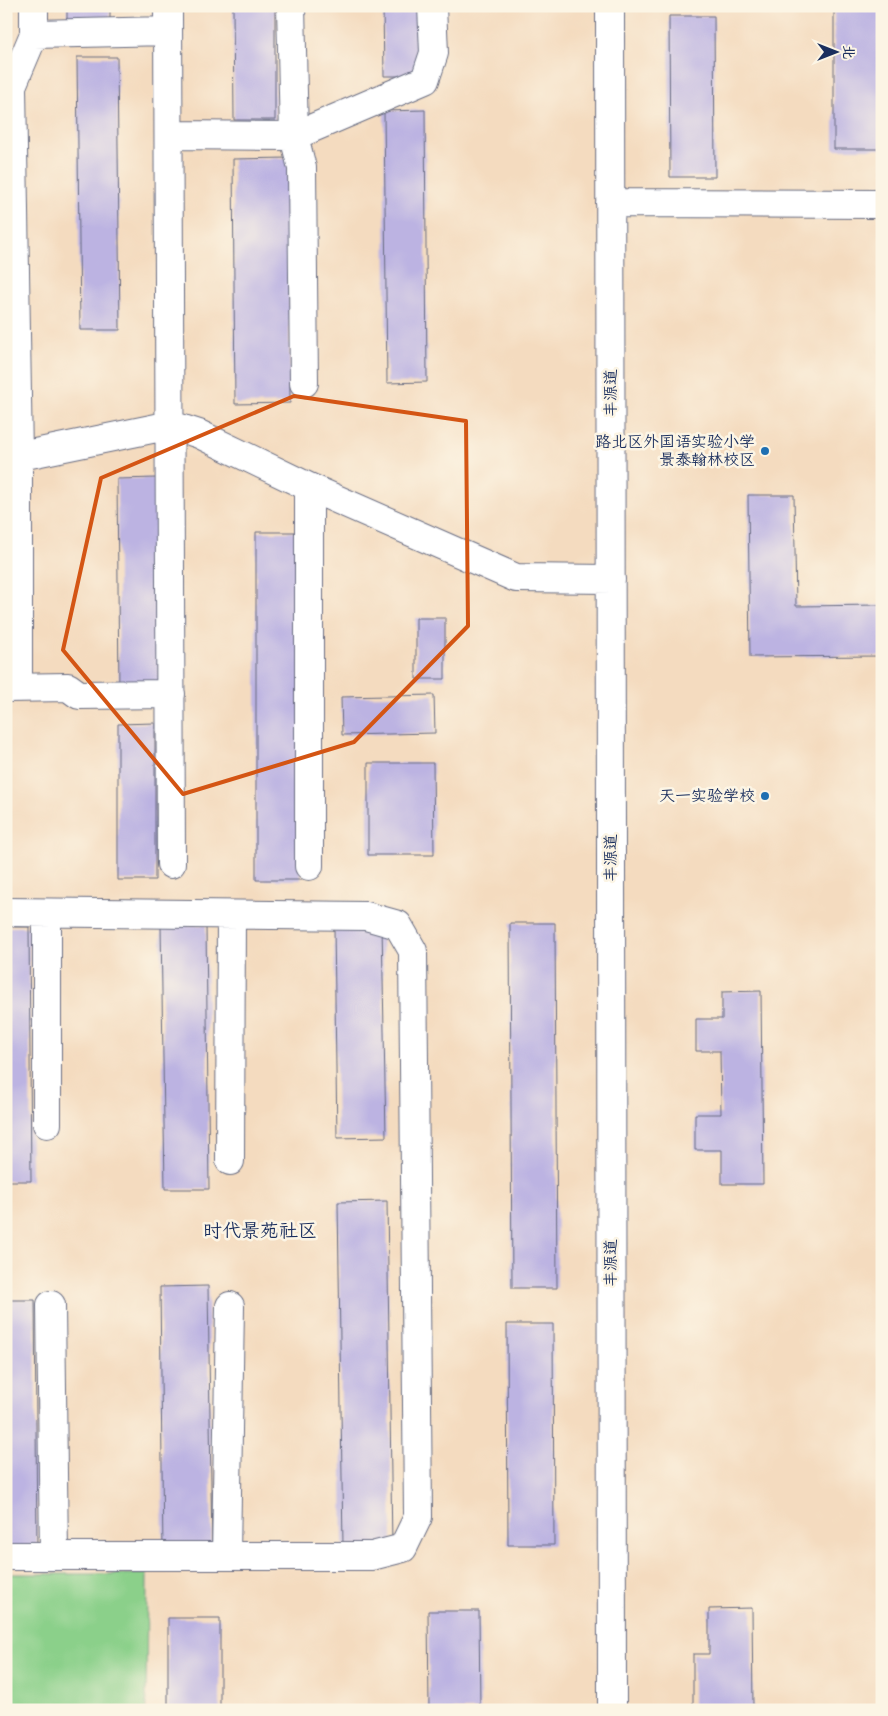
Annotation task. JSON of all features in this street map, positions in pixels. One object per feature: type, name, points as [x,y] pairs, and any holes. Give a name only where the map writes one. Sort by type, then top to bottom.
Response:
[{"type":"street","points":[[34,6],[34,34],[13,72],[12,86],[12,688],[68,687],[79,695],[171,694]]},
{"type":"street","points":[[291,6],[294,136],[302,168],[304,383]]},
{"type":"street","points":[[169,135],[294,136],[425,80],[434,53],[432,6]]},
{"type":"street","name":"丰源道","points":[[610,6],[612,1710]]},
{"type":"street","points":[[34,34],[168,18],[171,425],[171,864]]},
{"type":"street","points":[[610,203],[882,204]]},
{"type":"street","points":[[12,458],[171,425],[199,434],[309,486],[516,578],[611,578]]},
{"type":"street","points":[[309,486],[309,866]]},
{"type":"street","points":[[6,912],[366,916],[398,925],[413,951],[418,1517],[402,1548],[372,1556],[6,1556]]},
{"type":"street","points":[[47,913],[47,1124]]},
{"type":"street","points":[[230,1161],[231,915]]},
{"type":"street","points":[[51,1305],[54,1556]]},
{"type":"street","points":[[226,1556],[230,1306]]},
{"type":"highlighted area","points":[[294,396],[466,421],[468,626],[354,742],[183,794],[63,650],[101,478]]},
{"type":"green space","points":[[6,1574],[147,1574],[146,1710],[6,1710]]},
{"type":"building","points":[[67,6],[110,6],[110,23],[67,24]]},
{"type":"building","points":[[233,6],[275,6],[275,120],[234,120]]},
{"type":"building","points":[[383,6],[419,6],[420,76],[384,76]]},
{"type":"building","points":[[834,6],[882,6],[881,149],[834,149]]},
{"type":"building","points":[[669,16],[714,16],[715,177],[670,177]]},
{"type":"building","points":[[77,57],[117,57],[120,330],[80,330]]},
{"type":"building","points":[[425,110],[427,382],[387,383],[384,111]]},
{"type":"building","points":[[288,158],[290,403],[235,404],[233,159]]},
{"type":"building","points":[[157,478],[160,689],[119,690],[117,479]]},
{"type":"building","points":[[748,495],[794,495],[796,606],[882,605],[882,656],[750,657]]},
{"type":"building","points":[[256,532],[301,532],[301,880],[256,880]]},
{"type":"building","points":[[416,618],[445,618],[445,679],[416,679]]},
{"type":"building","points":[[434,695],[435,733],[342,735],[341,697]]},
{"type":"building","points":[[155,723],[155,880],[118,880],[118,724]]},
{"type":"building","points":[[368,763],[433,763],[434,855],[368,855]]},
{"type":"building","points":[[510,923],[555,923],[557,1288],[512,1288]]},
{"type":"building","points":[[206,925],[209,1189],[165,1189],[161,926]]},
{"type":"building","points":[[382,926],[386,1137],[337,1138],[334,927]]},
{"type":"building","points":[[6,927],[29,927],[31,1181],[6,1181]]},
{"type":"building","points":[[761,991],[763,1184],[722,1184],[722,1150],[695,1150],[695,1114],[721,1114],[720,1051],[696,1051],[696,1019],[722,1019],[722,992]]},
{"type":"building","points":[[387,1201],[392,1546],[343,1546],[338,1202]]},
{"type":"building","points":[[208,1286],[212,1551],[163,1552],[160,1287]]},
{"type":"building","points":[[6,1300],[35,1300],[37,1550],[6,1551]]},
{"type":"building","points":[[507,1324],[553,1324],[554,1545],[508,1545]]},
{"type":"building","points":[[752,1608],[753,1710],[693,1710],[693,1654],[709,1654],[709,1609]]},
{"type":"building","points":[[428,1611],[479,1611],[480,1710],[429,1710]]},
{"type":"building","points":[[168,1618],[220,1618],[220,1710],[168,1710]]},
{"type":"place","name":"路北区外国语实验小学 景泰翰林校区","points":[[765,451]]},
{"type":"place","name":"天一实验学校","points":[[765,796]]},
{"type":"district","name":"时代景苑社区","points":[[260,1231]]}]
